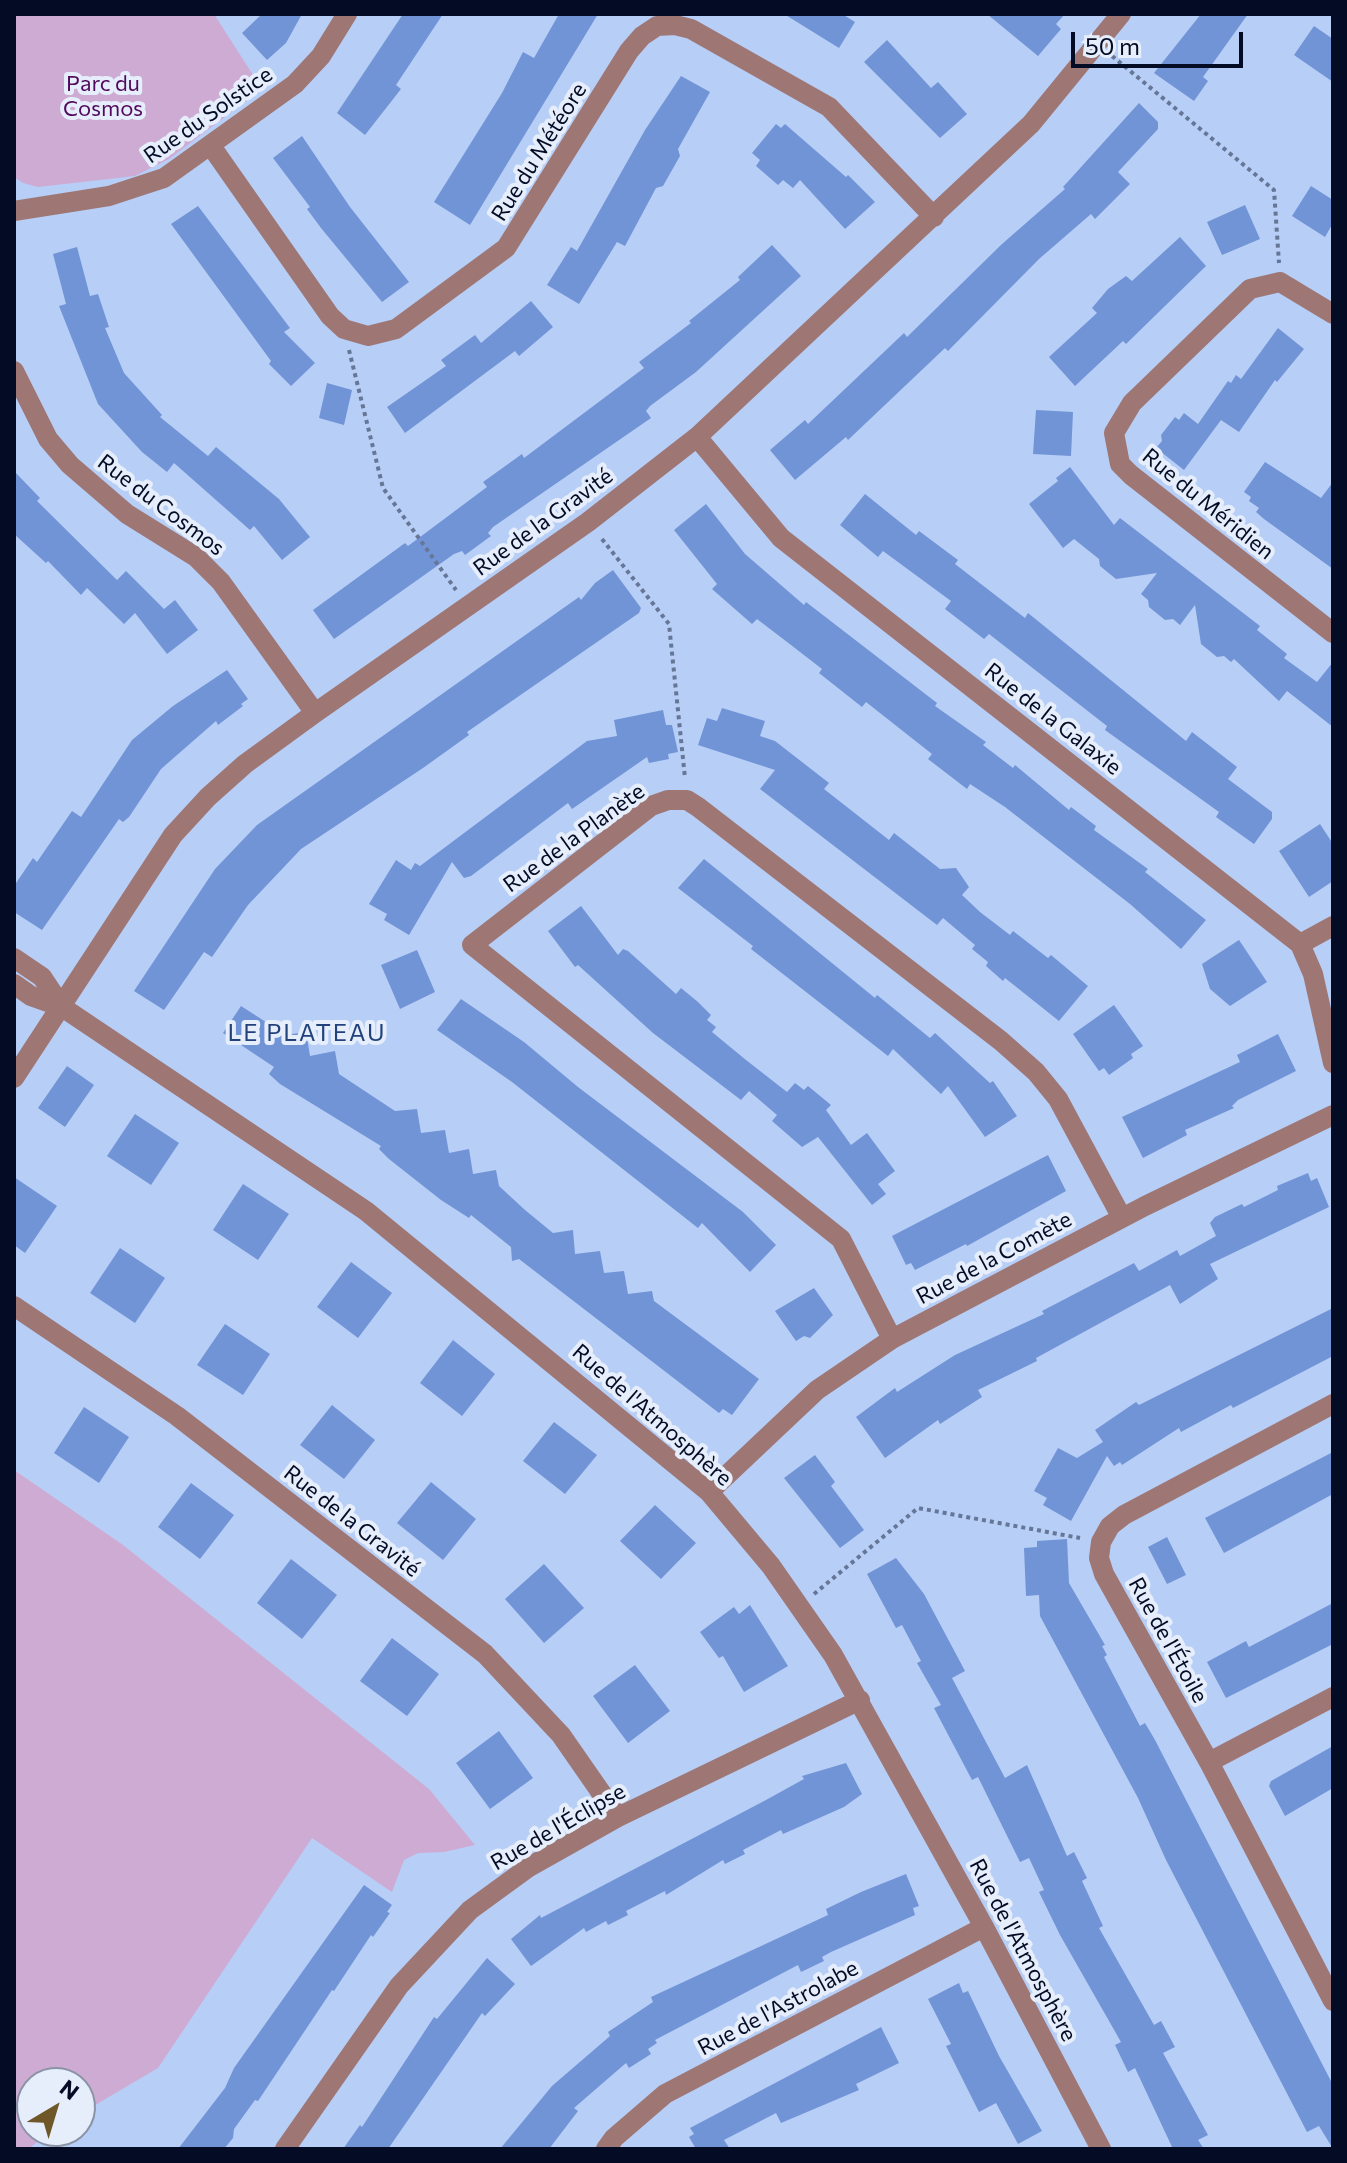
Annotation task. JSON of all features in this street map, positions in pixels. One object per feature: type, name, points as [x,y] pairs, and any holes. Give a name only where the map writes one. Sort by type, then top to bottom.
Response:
[{"type":"street","name":"Rue du Solstice","points":[[14,211],[139,189],[164,178],[295,84],[321,56],[347,14]]},
{"type":"street","name":"Rue de la Gravité","points":[[14,1078],[173,835],[245,764],[588,522],[697,437],[1031,124],[1118,15]]},
{"type":"street","name":"Rue du Météore","points":[[344,329],[368,336],[396,329],[506,248],[629,51],[642,36],[657,26],[675,25],[691,29],[829,107],[934,217]]},
{"type":"street","points":[[211,146],[330,316],[344,329]]},
{"type":"street","name":"Rue du Méridien","points":[[1280,282],[1268,282],[1242,295],[1132,403],[1114,433],[1114,450],[1120,464],[1131,475],[1333,633]]},
{"type":"street","points":[[1280,282],[1333,314]]},
{"type":"street","name":"Rue du Cosmos","points":[[14,371],[48,439],[70,465],[127,514],[196,557],[221,582],[315,713]]},
{"type":"street","name":"Rue de la Galaxie","points":[[697,437],[781,538],[1300,944]]},
{"type":"street","name":"Rue de la Planète","points":[[687,800],[668,800],[651,806],[472,945],[841,1239],[892,1339]]},
{"type":"street","points":[[687,800],[1001,1041],[1036,1072],[1058,1099],[1122,1218]]},
{"type":"street","points":[[1333,926],[1300,944],[1313,974],[1333,1063]]},
{"type":"street","name":"Rue de l'Atmosphère","points":[[14,958],[42,977],[62,1007]]},
{"type":"street","name":"Rue de l'Atmosphère","points":[[14,984],[31,996],[62,1007],[366,1211],[709,1492],[800,1605],[860,1700],[1101,2149]]},
{"type":"street","name":"Rue de la Comète","points":[[709,1492],[817,1390],[892,1339],[1122,1218],[1333,1115]]},
{"type":"street","name":"Rue de la Gravité","points":[[14,1306],[177,1416],[485,1654],[561,1735],[618,1817]]},
{"type":"street","points":[[1101,1542],[1110,1526],[1124,1515],[1333,1404]]},
{"type":"street","name":"Rue de l'Étoile","points":[[1101,1542],[1099,1558],[1104,1574],[1209,1762],[1331,1994]]},
{"type":"street","points":[[1209,1762],[1333,1697]]},
{"type":"street","name":"Rue de l'Éclipse","points":[[285,2149],[399,1986],[448,1930],[529,1867],[618,1817],[860,1700]]},
{"type":"street","name":"Rue de l'Astrolabe","points":[[606,2149],[637,2116],[665,2094],[984,1927]]},
{"type":"path","points":[[1097,44],[1274,190],[1280,282]]},
{"type":"path","points":[[344,329],[383,488],[467,605]]},
{"type":"path","points":[[588,522],[669,624],[687,800]]},
{"type":"path","points":[[800,1605],[918,1508],[1101,1542]]},
{"type":"green space","name":"Parc du Cosmos","points":[[14,14],[214,14],[262,89],[169,159],[135,176],[38,187],[23,183],[14,177]]},
{"type":"green space","points":[[14,1470],[123,1545],[429,1789],[475,1845],[444,1852],[418,1853],[404,1860],[392,1892],[312,1838],[158,2068],[96,2105],[96,2067],[16,2067],[16,2147],[31,2147],[14,2149]]},
{"type":"building","points":[[262,14],[302,14],[286,43],[267,60],[242,33]]},
{"type":"building","points":[[403,14],[443,14],[396,85],[401,89],[365,135],[337,113]]},
{"type":"building","points":[[559,14],[598,14],[470,225],[434,202],[502,93],[523,52],[534,58]]},
{"type":"building","points":[[784,14],[842,14],[855,22],[839,48]]},
{"type":"building","points":[[987,14],[1065,14],[1056,24],[1061,29],[1038,56]]},
{"type":"building","points":[[1201,14],[1248,14],[1203,77],[1208,81],[1194,101],[1154,73]]},
{"type":"building","points":[[1314,26],[1333,39],[1333,82],[1294,55]]},
{"type":"building","points":[[887,40],[931,88],[938,82],[967,114],[940,138],[864,62]]},
{"type":"building","points":[[681,76],[710,92],[678,149],[680,156],[663,186],[656,188],[625,246],[617,242],[579,304],[547,285],[571,247],[577,251],[645,130]]},
{"type":"building","points":[[1139,103],[1158,122],[1158,129],[1118,172],[1130,184],[1095,219],[1091,214],[1039,259],[948,351],[945,348],[848,440],[846,437],[795,480],[770,450],[805,420],[808,424],[904,333],[907,337],[1002,244],[1065,189],[1063,187]]},
{"type":"building","points":[[776,124],[781,128],[785,124],[846,177],[848,175],[875,202],[845,229],[800,180],[793,188],[783,180],[778,185],[756,166],[760,160],[752,153]]},
{"type":"building","points":[[302,136],[350,207],[409,282],[382,302],[321,228],[307,209],[310,207],[273,158]]},
{"type":"building","points":[[1311,186],[1333,200],[1333,223],[1325,237],[1292,216]]},
{"type":"building","points":[[1245,205],[1260,239],[1222,255],[1207,222]]},
{"type":"building","points":[[198,206],[290,328],[284,332],[315,363],[291,386],[269,364],[271,361],[171,224]]},
{"type":"building","points":[[1180,237],[1206,266],[1126,344],[1123,341],[1075,386],[1049,357],[1097,313],[1092,308],[1108,289],[1126,276],[1132,281]]},
{"type":"building","points":[[772,245],[801,276],[696,372],[650,406],[646,411],[651,418],[493,527],[488,533],[491,536],[465,555],[462,551],[454,554],[334,639],[313,610],[405,543],[408,546],[487,487],[483,482],[522,454],[524,458],[644,368],[639,362],[691,323],[689,321],[740,280],[738,277]]},
{"type":"building","points":[[77,247],[90,296],[98,294],[109,327],[105,328],[124,373],[162,415],[160,417],[208,456],[216,447],[279,499],[310,537],[282,560],[254,526],[250,530],[174,463],[167,472],[142,452],[98,404],[59,306],[66,304],[53,254]]},
{"type":"building","points":[[531,301],[553,327],[519,356],[515,351],[405,433],[387,407],[446,366],[441,360],[475,335],[481,343]]},
{"type":"building","points":[[1278,328],[1304,349],[1277,382],[1275,380],[1239,432],[1221,420],[1184,470],[1156,448],[1162,441],[1161,435],[1175,417],[1179,420],[1184,413],[1198,424],[1228,381],[1231,383],[1236,375],[1241,379]]},
{"type":"building","points":[[327,383],[352,390],[344,425],[319,418]]},
{"type":"building","points":[[1036,410],[1073,412],[1071,456],[1033,454]]},
{"type":"building","points":[[1265,462],[1321,498],[1333,482],[1333,569],[1264,519],[1256,512],[1259,508],[1249,501],[1251,497],[1244,492]]},
{"type":"building","points":[[1070,467],[1114,525],[1120,518],[1260,626],[1257,630],[1287,654],[1284,658],[1317,682],[1333,662],[1333,727],[1287,691],[1279,701],[1234,659],[1231,662],[1224,656],[1217,657],[1201,644],[1195,605],[1180,625],[1173,619],[1165,620],[1149,607],[1148,600],[1141,594],[1157,573],[1116,579],[1100,566],[1099,559],[1074,539],[1063,548],[1029,504]]},
{"type":"building","points":[[14,471],[40,498],[37,501],[117,580],[126,571],[164,609],[175,600],[198,630],[167,654],[135,613],[124,624],[87,588],[81,595],[48,561],[46,563],[14,534]]},
{"type":"building","points":[[865,494],[916,535],[919,531],[958,560],[955,564],[1025,618],[1028,613],[1186,741],[1192,732],[1237,767],[1228,779],[1272,812],[1272,819],[1254,844],[1216,817],[1219,812],[1105,730],[1107,726],[989,634],[984,639],[945,609],[951,601],[883,551],[878,557],[840,525]]},
{"type":"building","points":[[706,504],[745,554],[804,605],[806,602],[937,703],[935,706],[986,742],[983,745],[1013,768],[1015,765],[1069,810],[1071,807],[1096,826],[1094,830],[1148,869],[1145,872],[1206,920],[1181,949],[1130,904],[1005,807],[970,784],[967,789],[928,759],[932,754],[866,702],[862,707],[819,673],[822,669],[757,619],[752,624],[712,589],[717,584],[674,530]]},
{"type":"building","points":[[613,570],[641,608],[639,613],[467,732],[469,735],[423,768],[301,849],[248,905],[212,957],[204,952],[164,1010],[134,991],[215,869],[257,825],[579,597],[581,600],[595,583]]},
{"type":"building","points":[[227,670],[248,699],[241,704],[243,706],[218,725],[216,721],[161,769],[129,817],[123,822],[119,819],[42,930],[14,912],[14,886],[33,858],[37,862],[72,811],[81,817],[132,740],[173,706]]},
{"type":"building","points":[[722,708],[765,721],[760,736],[775,741],[829,783],[824,789],[889,840],[894,833],[940,869],[956,868],[969,887],[962,895],[980,912],[1010,935],[1013,931],[1048,958],[1051,955],[1088,986],[1059,1021],[986,966],[988,962],[972,949],[975,945],[943,918],[937,925],[760,789],[775,770],[698,745],[707,718],[717,721]]},
{"type":"building","points":[[663,710],[666,725],[672,725],[678,752],[668,754],[669,759],[649,763],[647,757],[572,809],[568,803],[471,876],[464,878],[452,862],[409,935],[384,920],[387,914],[369,904],[396,860],[411,870],[415,863],[420,866],[587,741],[617,736],[614,720]]},
{"type":"building","points":[[1320,824],[1333,844],[1333,881],[1309,897],[1279,851]]},
{"type":"building","points":[[704,859],[875,998],[877,995],[930,1038],[935,1033],[990,1083],[993,1081],[1017,1116],[985,1137],[948,1086],[941,1094],[893,1049],[888,1056],[751,949],[753,946],[678,888]]},
{"type":"building","points":[[581,906],[618,955],[623,949],[628,951],[676,994],[681,988],[711,1015],[707,1020],[716,1027],[712,1032],[746,1060],[787,1092],[795,1083],[804,1090],[808,1086],[831,1105],[826,1110],[851,1145],[867,1133],[895,1171],[878,1184],[886,1194],[872,1205],[818,1137],[802,1147],[772,1121],[777,1115],[749,1091],[741,1100],[653,1033],[578,965],[575,967],[548,931]]},
{"type":"building","points":[[1239,940],[1267,982],[1230,1006],[1210,989],[1202,964]]},
{"type":"building","points":[[417,950],[435,992],[400,1009],[381,965]]},
{"type":"building","points":[[461,999],[524,1042],[578,1087],[743,1212],[776,1245],[750,1272],[702,1223],[698,1228],[512,1082],[437,1030]]},
{"type":"building","points":[[1114,1005],[1143,1046],[1131,1054],[1133,1058],[1109,1075],[1104,1068],[1099,1071],[1073,1034]]},
{"type":"building","points":[[241,1006],[286,1035],[306,1032],[310,1056],[335,1051],[339,1074],[395,1111],[417,1109],[421,1133],[445,1130],[449,1153],[469,1149],[473,1174],[496,1170],[499,1186],[553,1233],[573,1230],[575,1254],[600,1251],[604,1273],[624,1271],[628,1294],[652,1291],[654,1301],[759,1379],[732,1415],[723,1409],[719,1413],[519,1259],[512,1261],[511,1247],[471,1215],[469,1218],[441,1200],[389,1159],[379,1149],[381,1146],[280,1084],[269,1074],[274,1067],[223,1033]]},
{"type":"building","points":[[1278,1034],[1296,1071],[1238,1100],[1232,1106],[1234,1108],[1185,1130],[1187,1135],[1143,1158],[1122,1117],[1240,1062],[1237,1055]]},
{"type":"building","points":[[67,1066],[94,1085],[65,1127],[38,1108]]},
{"type":"building","points":[[135,1114],[179,1143],[151,1185],[107,1156]]},
{"type":"building","points":[[1048,1155],[1066,1191],[967,1246],[915,1270],[911,1263],[906,1265],[892,1236]]},
{"type":"building","points":[[1308,1173],[1311,1181],[1317,1178],[1329,1207],[1210,1264],[1218,1279],[1180,1304],[1170,1285],[1036,1358],[1037,1361],[978,1390],[982,1397],[940,1424],[938,1420],[885,1458],[856,1417],[895,1388],[897,1392],[955,1355],[1044,1314],[1042,1311],[1134,1263],[1139,1271],[1177,1250],[1180,1256],[1216,1236],[1210,1223],[1215,1217],[1242,1204],[1244,1207],[1278,1190],[1277,1186]]},
{"type":"building","points":[[14,1177],[57,1206],[25,1253],[14,1245]]},
{"type":"building","points":[[243,1184],[289,1214],[258,1260],[213,1230]]},
{"type":"building","points":[[120,1248],[165,1278],[135,1323],[90,1293]]},
{"type":"building","points":[[351,1262],[392,1293],[358,1338],[317,1307]]},
{"type":"building","points":[[814,1288],[833,1315],[810,1338],[804,1336],[796,1341],[775,1311]]},
{"type":"building","points":[[1333,1308],[1333,1356],[1233,1408],[1231,1405],[1181,1432],[1179,1428],[1122,1465],[1120,1462],[1114,1466],[1107,1456],[1071,1521],[1043,1505],[1047,1498],[1034,1491],[1058,1448],[1077,1458],[1103,1442],[1095,1430],[1136,1402],[1139,1405]]},
{"type":"building","points":[[225,1324],[270,1354],[243,1395],[197,1365]]},
{"type":"building","points":[[453,1340],[495,1374],[462,1416],[420,1383]]},
{"type":"building","points":[[332,1405],[375,1440],[344,1479],[300,1445]]},
{"type":"building","points":[[84,1407],[129,1437],[99,1483],[54,1453]]},
{"type":"building","points":[[554,1422],[597,1455],[565,1494],[523,1461]]},
{"type":"building","points":[[1333,1452],[1333,1494],[1224,1553],[1205,1518]]},
{"type":"building","points":[[815,1455],[835,1482],[831,1486],[864,1530],[840,1548],[784,1478]]},
{"type":"building","points":[[431,1482],[476,1519],[443,1560],[397,1523]]},
{"type":"building","points":[[191,1483],[234,1515],[200,1559],[158,1527]]},
{"type":"building","points":[[655,1505],[696,1543],[661,1579],[620,1541]]},
{"type":"building","points":[[1167,1537],[1186,1575],[1167,1584],[1148,1547]]},
{"type":"building","points":[[1067,1539],[1069,1583],[1105,1645],[1102,1646],[1107,1655],[1104,1657],[1140,1726],[1145,1723],[1155,1740],[1333,2085],[1333,2149],[1319,2126],[1307,2132],[1166,1860],[1138,1798],[1040,1616],[1039,1595],[1026,1596],[1024,1548],[1037,1547],[1037,1541]]},
{"type":"building","points":[[896,1558],[924,1594],[965,1671],[952,1678],[1005,1778],[1027,1765],[1067,1856],[1074,1852],[1087,1878],[1082,1881],[1103,1926],[1099,1928],[1154,2025],[1161,2021],[1175,2047],[1163,2053],[1208,2135],[1198,2140],[1204,2149],[1173,2149],[1135,2068],[1128,2072],[1115,2045],[1121,2042],[1060,1935],[1039,1892],[1044,1890],[1029,1858],[1020,1862],[978,1777],[972,1780],[934,1708],[941,1705],[917,1663],[921,1661],[902,1625],[896,1628],[867,1574]]},
{"type":"building","points":[[291,1559],[337,1595],[302,1639],[257,1603]]},
{"type":"building","points":[[544,1564],[584,1608],[544,1643],[505,1599]]},
{"type":"building","points":[[1333,1603],[1333,1644],[1226,1698],[1207,1662],[1246,1641],[1249,1647]]},
{"type":"building","points":[[750,1605],[788,1666],[744,1692],[723,1656],[719,1658],[700,1632],[734,1607],[739,1614]]},
{"type":"building","points":[[392,1638],[439,1674],[407,1716],[360,1681]]},
{"type":"building","points":[[635,1665],[670,1711],[628,1743],[593,1696]]},
{"type":"building","points":[[499,1731],[533,1778],[490,1809],[456,1763]]},
{"type":"building","points":[[1333,1746],[1333,1788],[1285,1816],[1269,1786],[1271,1781]]},
{"type":"building","points":[[846,1763],[862,1794],[844,1807],[783,1834],[781,1830],[743,1850],[745,1854],[725,1864],[723,1860],[666,1895],[665,1891],[626,1911],[628,1915],[608,1925],[606,1921],[586,1932],[584,1928],[531,1966],[511,1939],[540,1915],[541,1918],[766,1800],[804,1779],[802,1776]]},
{"type":"building","points":[[906,1874],[919,1906],[913,1908],[915,1915],[831,1952],[822,1957],[824,1961],[801,1972],[798,1965],[655,2040],[657,2043],[648,2049],[651,2054],[629,2068],[626,2063],[574,2108],[578,2111],[549,2149],[500,2149],[552,2086],[610,2036],[608,2032],[653,2002],[651,1997],[828,1915],[826,1909],[861,1892]]},
{"type":"building","points":[[364,1885],[392,1905],[387,1912],[390,1913],[332,1990],[258,2101],[255,2100],[234,2129],[233,2138],[224,2149],[178,2149],[225,2088],[234,2068]]},
{"type":"building","points":[[487,1958],[515,1984],[485,2016],[482,2013],[388,2149],[343,2149],[360,2125],[362,2127],[434,2017],[437,2019]]},
{"type":"building","points":[[959,1983],[963,1993],[968,1991],[999,2056],[1042,2131],[1018,2144],[996,2103],[979,2112],[946,2046],[951,2044],[928,1999]]},
{"type":"building","points":[[881,2027],[899,2063],[856,2084],[859,2090],[781,2123],[776,2113],[724,2140],[730,2149],[696,2149],[689,2137],[694,2134],[690,2128]]},
{"type":"district","name":"LE PLATEAU","points":[[307,1033]]}]
